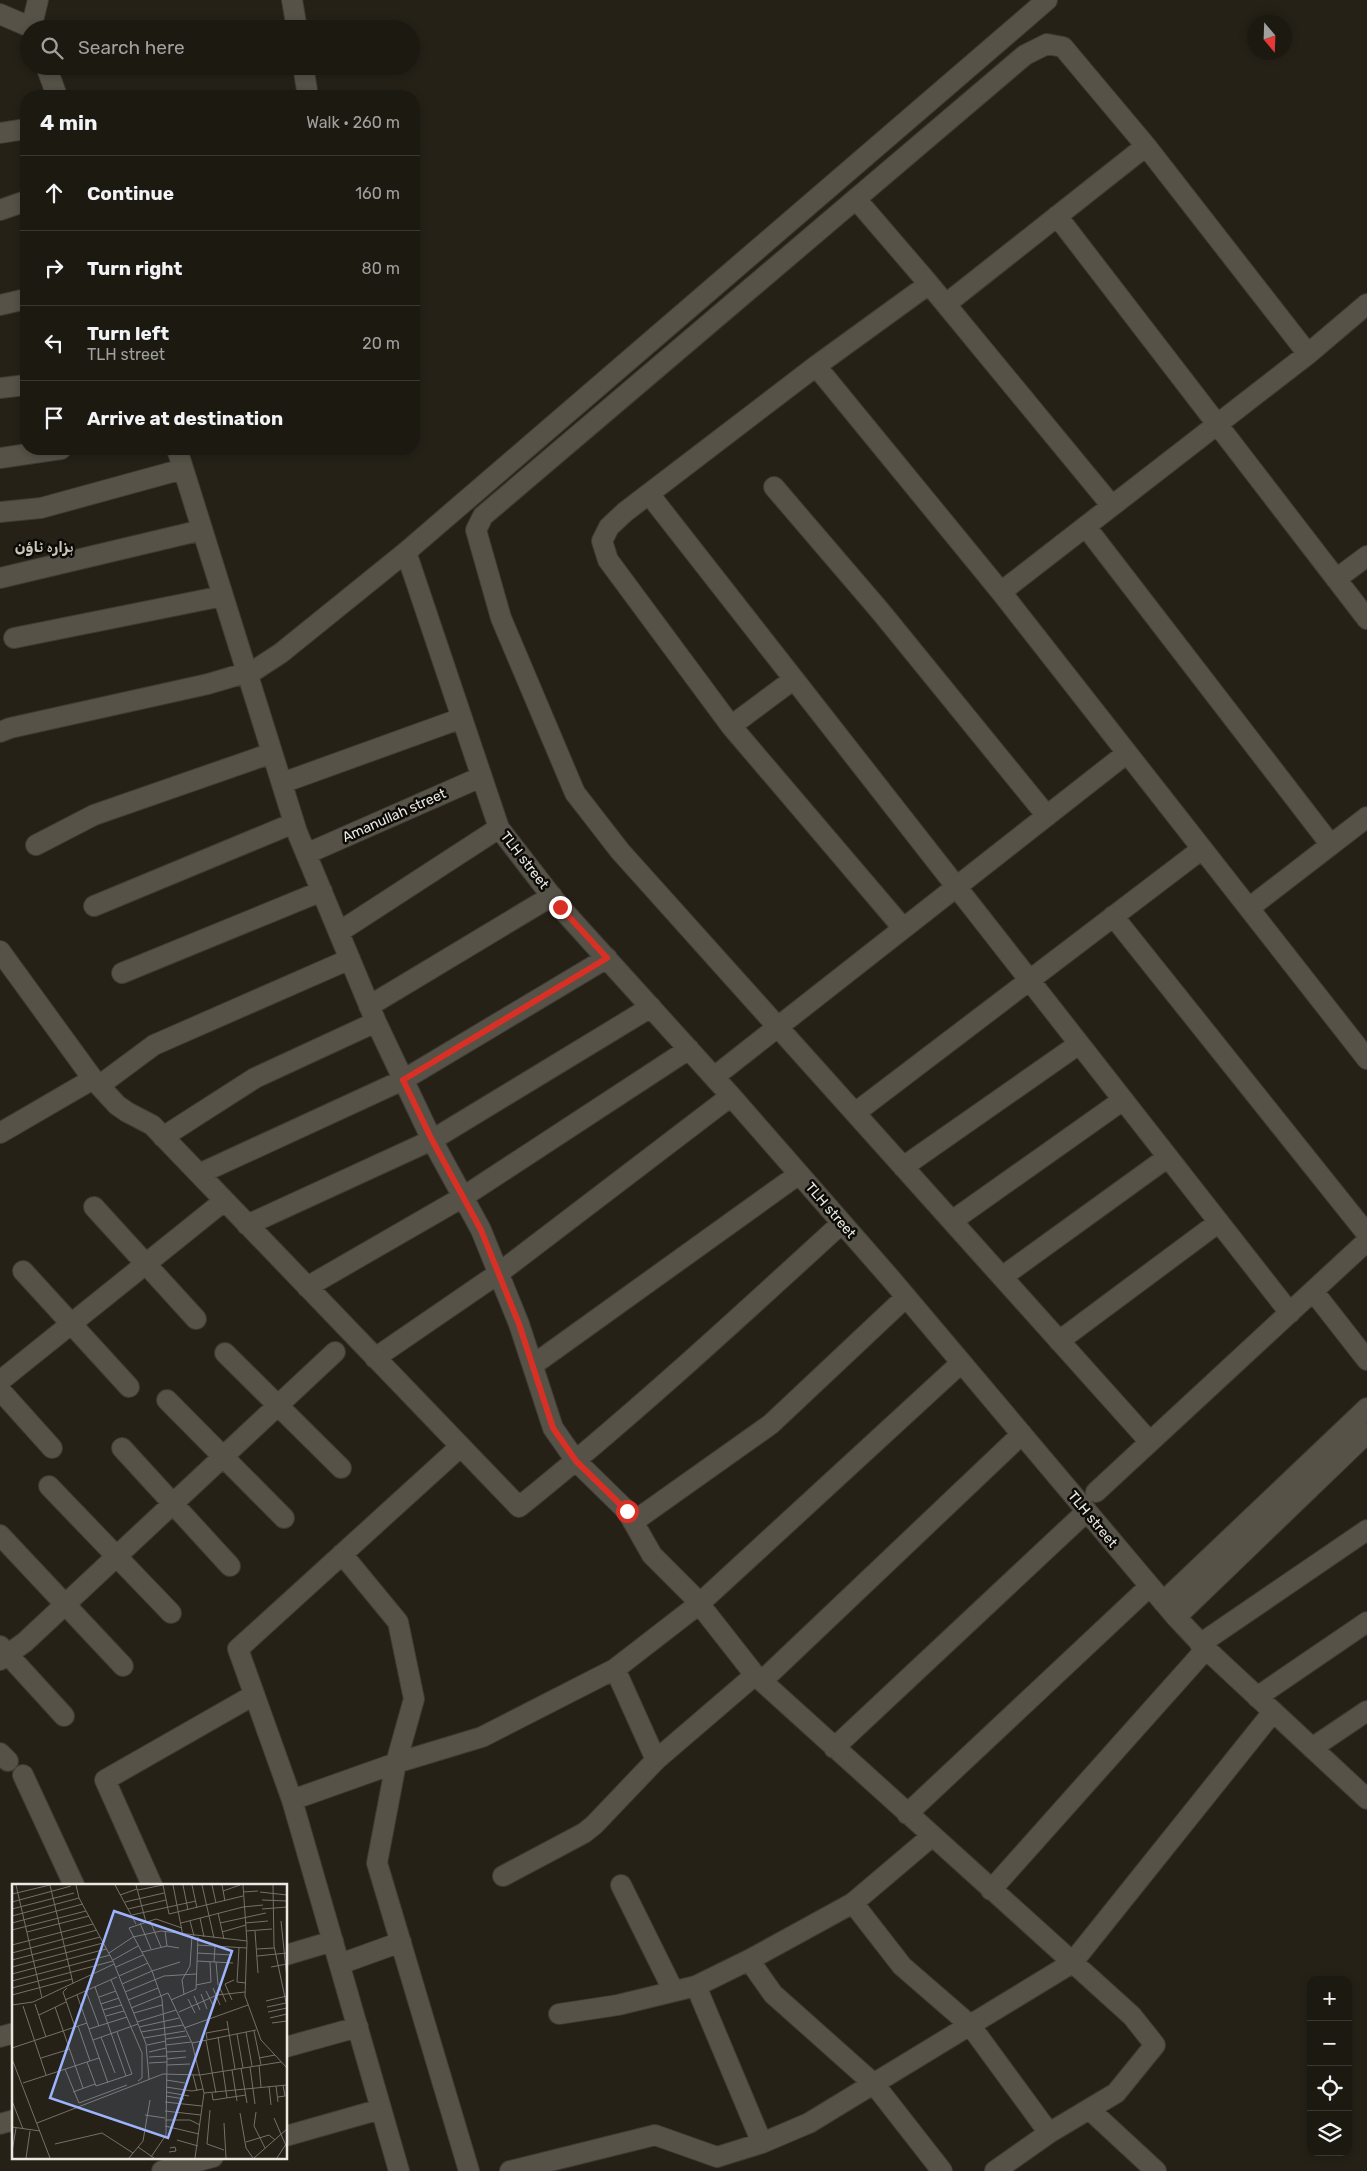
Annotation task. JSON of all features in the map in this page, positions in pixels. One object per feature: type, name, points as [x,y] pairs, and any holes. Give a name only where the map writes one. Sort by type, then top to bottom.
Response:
[{"type":"street","points":[[33,20],[38,0]]},
{"type":"street","points":[[292,0],[295,20]]},
{"type":"street","points":[[0,732],[10,728],[208,684],[255,670],[282,653],[406,552],[1047,0]]},
{"type":"street","points":[[0,14],[20,23]]},
{"type":"street","points":[[1150,1442],[620,851],[575,793],[502,618],[476,530],[483,516],[1025,55],[1047,44],[1063,47],[1146,146],[1308,354]]},
{"type":"street","points":[[49,75],[55,90]]},
{"type":"street","points":[[304,75],[307,90]]},
{"type":"street","points":[[0,133],[20,130]]},
{"type":"street","points":[[946,304],[1146,146]]},
{"type":"street","points":[[856,199],[946,304],[1112,506]]},
{"type":"street","points":[[0,210],[20,203]]},
{"type":"street","points":[[1057,216],[1367,619]]},
{"type":"street","points":[[903,928],[731,726],[608,560],[602,541],[609,527],[649,494],[816,366],[929,284]]},
{"type":"street","points":[[0,305],[20,300]]},
{"type":"street","points":[[1001,592],[1308,354],[1367,304]]},
{"type":"street","points":[[816,366],[1001,592],[1367,1059]]},
{"type":"street","points":[[0,388],[20,386]]},
{"type":"street","points":[[0,458],[20,455]]},
{"type":"street","points":[[179,455],[294,823],[372,1014],[432,1140],[481,1230],[534,1365],[553,1428],[576,1461],[627,1511],[652,1555],[699,1604],[759,1678],[834,1748],[1132,2016],[1155,2045],[1116,2093],[1049,2134],[996,2171]]},
{"type":"street","points":[[0,512],[41,508],[183,469]]},
{"type":"street","points":[[774,487],[881,612],[1047,816]]},
{"type":"street","points":[[649,494],[955,887],[1290,1312]]},
{"type":"street","points":[[1086,527],[1331,845]]},
{"type":"street","points":[[0,578],[202,530]]},
{"type":"street","name":"TLH street","points":[[406,552],[481,777],[500,828],[552,896],[842,1223],[1176,1617],[1203,1646],[1367,1798]]},
{"type":"street","points":[[1336,579],[1367,556]]},
{"type":"street","points":[[14,638],[223,596]]},
{"type":"street","points":[[731,726],[794,679]]},
{"type":"street","points":[[282,783],[462,718]]},
{"type":"street","points":[[36,845],[94,816],[272,753]]},
{"type":"street","points":[[714,1077],[1127,754]]},
{"type":"street","name":"Amanullah street","points":[[306,854],[481,777]]},
{"type":"street","points":[[94,906],[294,823]]},
{"type":"street","points":[[1249,908],[1331,845],[1364,824]]},
{"type":"street","points":[[338,932],[500,828]]},
{"type":"street","points":[[855,1113],[1202,849]]},
{"type":"street","points":[[122,973],[322,891]]},
{"type":"street","points":[[163,1137],[255,1078],[372,1014],[552,896]]},
{"type":"street","points":[[1113,916],[1367,1234]]},
{"type":"street","points":[[0,951],[96,1082],[127,1112],[152,1125],[519,1507],[576,1461],[686,1366],[842,1223]]},
{"type":"street","points":[[199,1174],[403,1080],[607,958]]},
{"type":"street","points":[[0,1133],[96,1082],[154,1045],[350,959]]},
{"type":"street","points":[[248,1224],[432,1140],[651,1007]]},
{"type":"street","points":[[903,1167],[1079,1044]]},
{"type":"street","points":[[307,1287],[463,1197],[689,1049]]},
{"type":"street","points":[[375,1358],[499,1273],[731,1096]]},
{"type":"street","points":[[952,1221],[1123,1100]]},
{"type":"street","points":[[1002,1277],[1168,1157]]},
{"type":"street","points":[[534,1365],[799,1174]]},
{"type":"street","points":[[0,1381],[224,1201]]},
{"type":"street","points":[[94,1207],[196,1319]]},
{"type":"street","points":[[1059,1341],[1219,1222]]},
{"type":"street","points":[[1096,1492],[1367,1240]]},
{"type":"street","points":[[23,1271],[129,1387]]},
{"type":"street","points":[[1313,1291],[1367,1360]]},
{"type":"street","points":[[633,1522],[771,1424],[906,1297]]},
{"type":"street","points":[[64,1716],[3,1654],[25,1642],[335,1352]]},
{"type":"street","points":[[225,1353],[341,1468]]},
{"type":"street","points":[[292,1800],[396,1763],[482,1737],[615,1669],[699,1604],[961,1363]]},
{"type":"street","points":[[0,1390],[52,1448]]},
{"type":"street","points":[[168,1400],[284,1518]]},
{"type":"street","points":[[1163,1602],[1367,1408]]},
{"type":"street","points":[[1176,1617],[1367,1433]]},
{"type":"street","points":[[503,1876],[584,1833],[594,1825],[656,1760],[759,1678],[1022,1434]]},
{"type":"street","points":[[399,2171],[292,1800],[238,1649],[460,1447]]},
{"type":"street","points":[[122,1448],[230,1566]]},
{"type":"street","points":[[49,1486],[171,1613]]},
{"type":"street","points":[[834,1748],[1087,1511]]},
{"type":"street","points":[[992,1890],[1203,1646],[1367,1530]]},
{"type":"street","points":[[0,1535],[123,1666]]},
{"type":"street","points":[[342,1554],[398,1622],[414,1699],[396,1763],[378,1863],[470,2171]]},
{"type":"street","points":[[907,1814],[1150,1586]]},
{"type":"street","points":[[1257,1697],[1367,1622]]},
{"type":"street","points":[[615,1669],[656,1760]]},
{"type":"street","points":[[152,1884],[105,1780],[254,1695]]},
{"type":"street","points":[[1312,1748],[1367,1711]]},
{"type":"street","points":[[510,2171],[566,2164],[655,2135],[717,2157],[762,2143],[809,2123],[874,2084],[1072,1963],[1273,1712]]},
{"type":"street","points":[[23,1774],[74,1884]]},
{"type":"street","points":[[559,2014],[618,2005],[673,1990],[696,1986],[749,1960],[852,1903],[932,1836]]},
{"type":"street","points":[[621,1885],[673,1990]]},
{"type":"street","points":[[852,1903],[902,1966],[970,2025],[1049,2134]]},
{"type":"street","points":[[288,1954],[333,1941]]},
{"type":"street","points":[[340,1964],[401,1942]]},
{"type":"street","points":[[749,1960],[773,1994],[874,2084],[942,2171]]},
{"type":"street","points":[[696,1986],[762,2143]]},
{"type":"street","points":[[288,2045],[358,2027]]},
{"type":"street","points":[[288,2135],[382,2109]]},
{"type":"street","points":[[1089,2109],[1156,2171]]},
{"type":"street","points":[[162,2171],[201,2159]]},
{"type":"district","name":"ہزارہ ٹاؤن","points":[[44,547]]},
{"type":"route","points":[[560,907],[607,958],[403,1080],[432,1140],[481,1230],[519,1324],[553,1428],[576,1461],[627,1511]]}]
